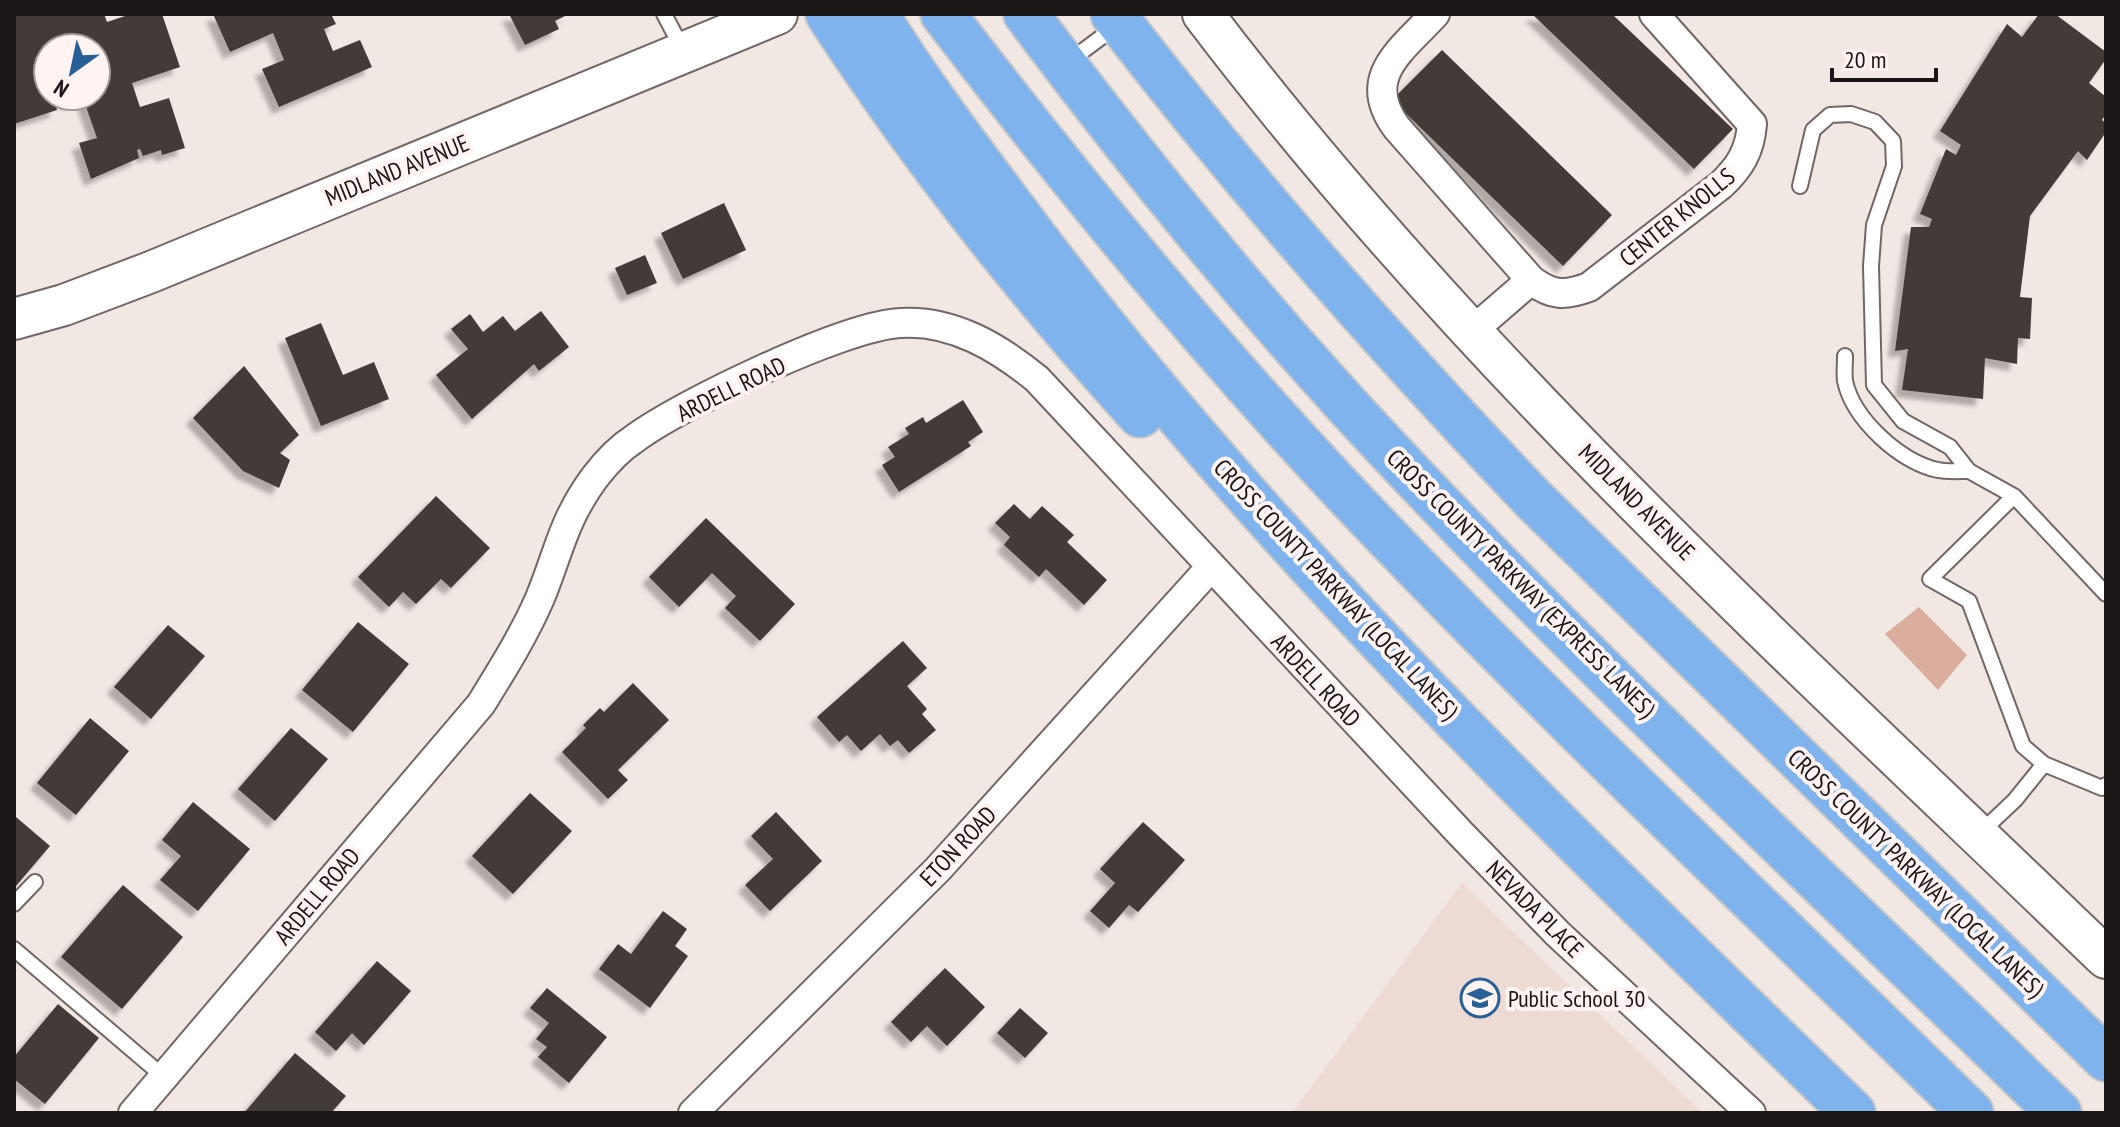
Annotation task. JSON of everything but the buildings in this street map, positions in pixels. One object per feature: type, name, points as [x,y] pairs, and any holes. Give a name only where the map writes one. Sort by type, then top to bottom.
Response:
[{"type":"highway","points":[[828,14],[874,36],[1014,272],[1234,520],[1413,706],[1555,822],[1853,1113]]},
{"type":"highway","points":[[943,14],[1121,237],[1344,492],[1522,674],[1971,1113]]},
{"type":"highway","name":"CROSS COUNTY PARKWAY (EXPRESS LANES)","points":[[1026,14],[1225,267],[1403,466],[1560,626],[2059,1113]]},
{"type":"highway","name":"CROSS COUNTY PARKWAY (LOCAL LANES)","points":[[1121,17],[1160,74],[1362,316],[1524,490],[2106,1059]]},
{"type":"street","name":"MIDLAND AVENUE","points":[[14,319],[64,305],[151,272],[777,14]]},
{"type":"street","name":"MIDLAND AVENUE","points":[[1203,14],[1288,121],[1471,332],[1607,474],[2106,958]]},
{"type":"street","name":"CENTER KNOLLS","points":[[1435,14],[1387,69],[1380,88],[1384,107],[1397,128],[1531,280],[1549,293],[1569,295],[1589,287],[1740,167],[1751,140],[1752,124],[1654,14]]},
{"type":"street","points":[[1471,332],[1531,280]]},
{"type":"street","name":"ARDELL ROAD","points":[[133,1113],[481,704],[513,652],[540,598],[566,522],[596,475],[633,439],[721,390],[856,333],[901,322],[957,331],[1003,352],[1037,379],[1461,834]]},
{"type":"street","name":"ETON ROAD","points":[[693,1113],[938,869],[1211,567]]},
{"type":"street","name":"NEVADA PLACE","points":[[1461,834],[1569,944],[1751,1113]]},
{"type":"lane","points":[[664,14],[685,54]]},
{"type":"lane","points":[[1064,64],[1121,17]]},
{"type":"lane","points":[[1800,186],[1813,130],[1830,115],[1851,114],[1875,122],[1893,141],[1894,166],[1874,225],[1871,266],[1874,385],[1903,421],[1950,447],[1969,471],[2014,496],[2106,594]]},
{"type":"lane","points":[[1845,356],[1845,382],[1857,410],[1882,436],[1911,461],[1939,471],[1969,471]]},
{"type":"lane","points":[[2014,496],[1930,579],[1969,601],[2023,746],[2044,764],[2102,788],[2106,785]]},
{"type":"lane","points":[[1978,835],[2015,800],[2044,764]]},
{"type":"lane","points":[[14,904],[35,882]]},
{"type":"lane","points":[[14,949],[164,1077]]},
{"type":"shaded area","points":[[1919,607],[1967,655],[1938,690],[1885,634]]},
{"type":"shaded area","name":"Public School 30","points":[[1462,883],[1703,1113],[1292,1113]]},
{"type":"place","name":"Public School 30","points":[[1480,998]]}]
